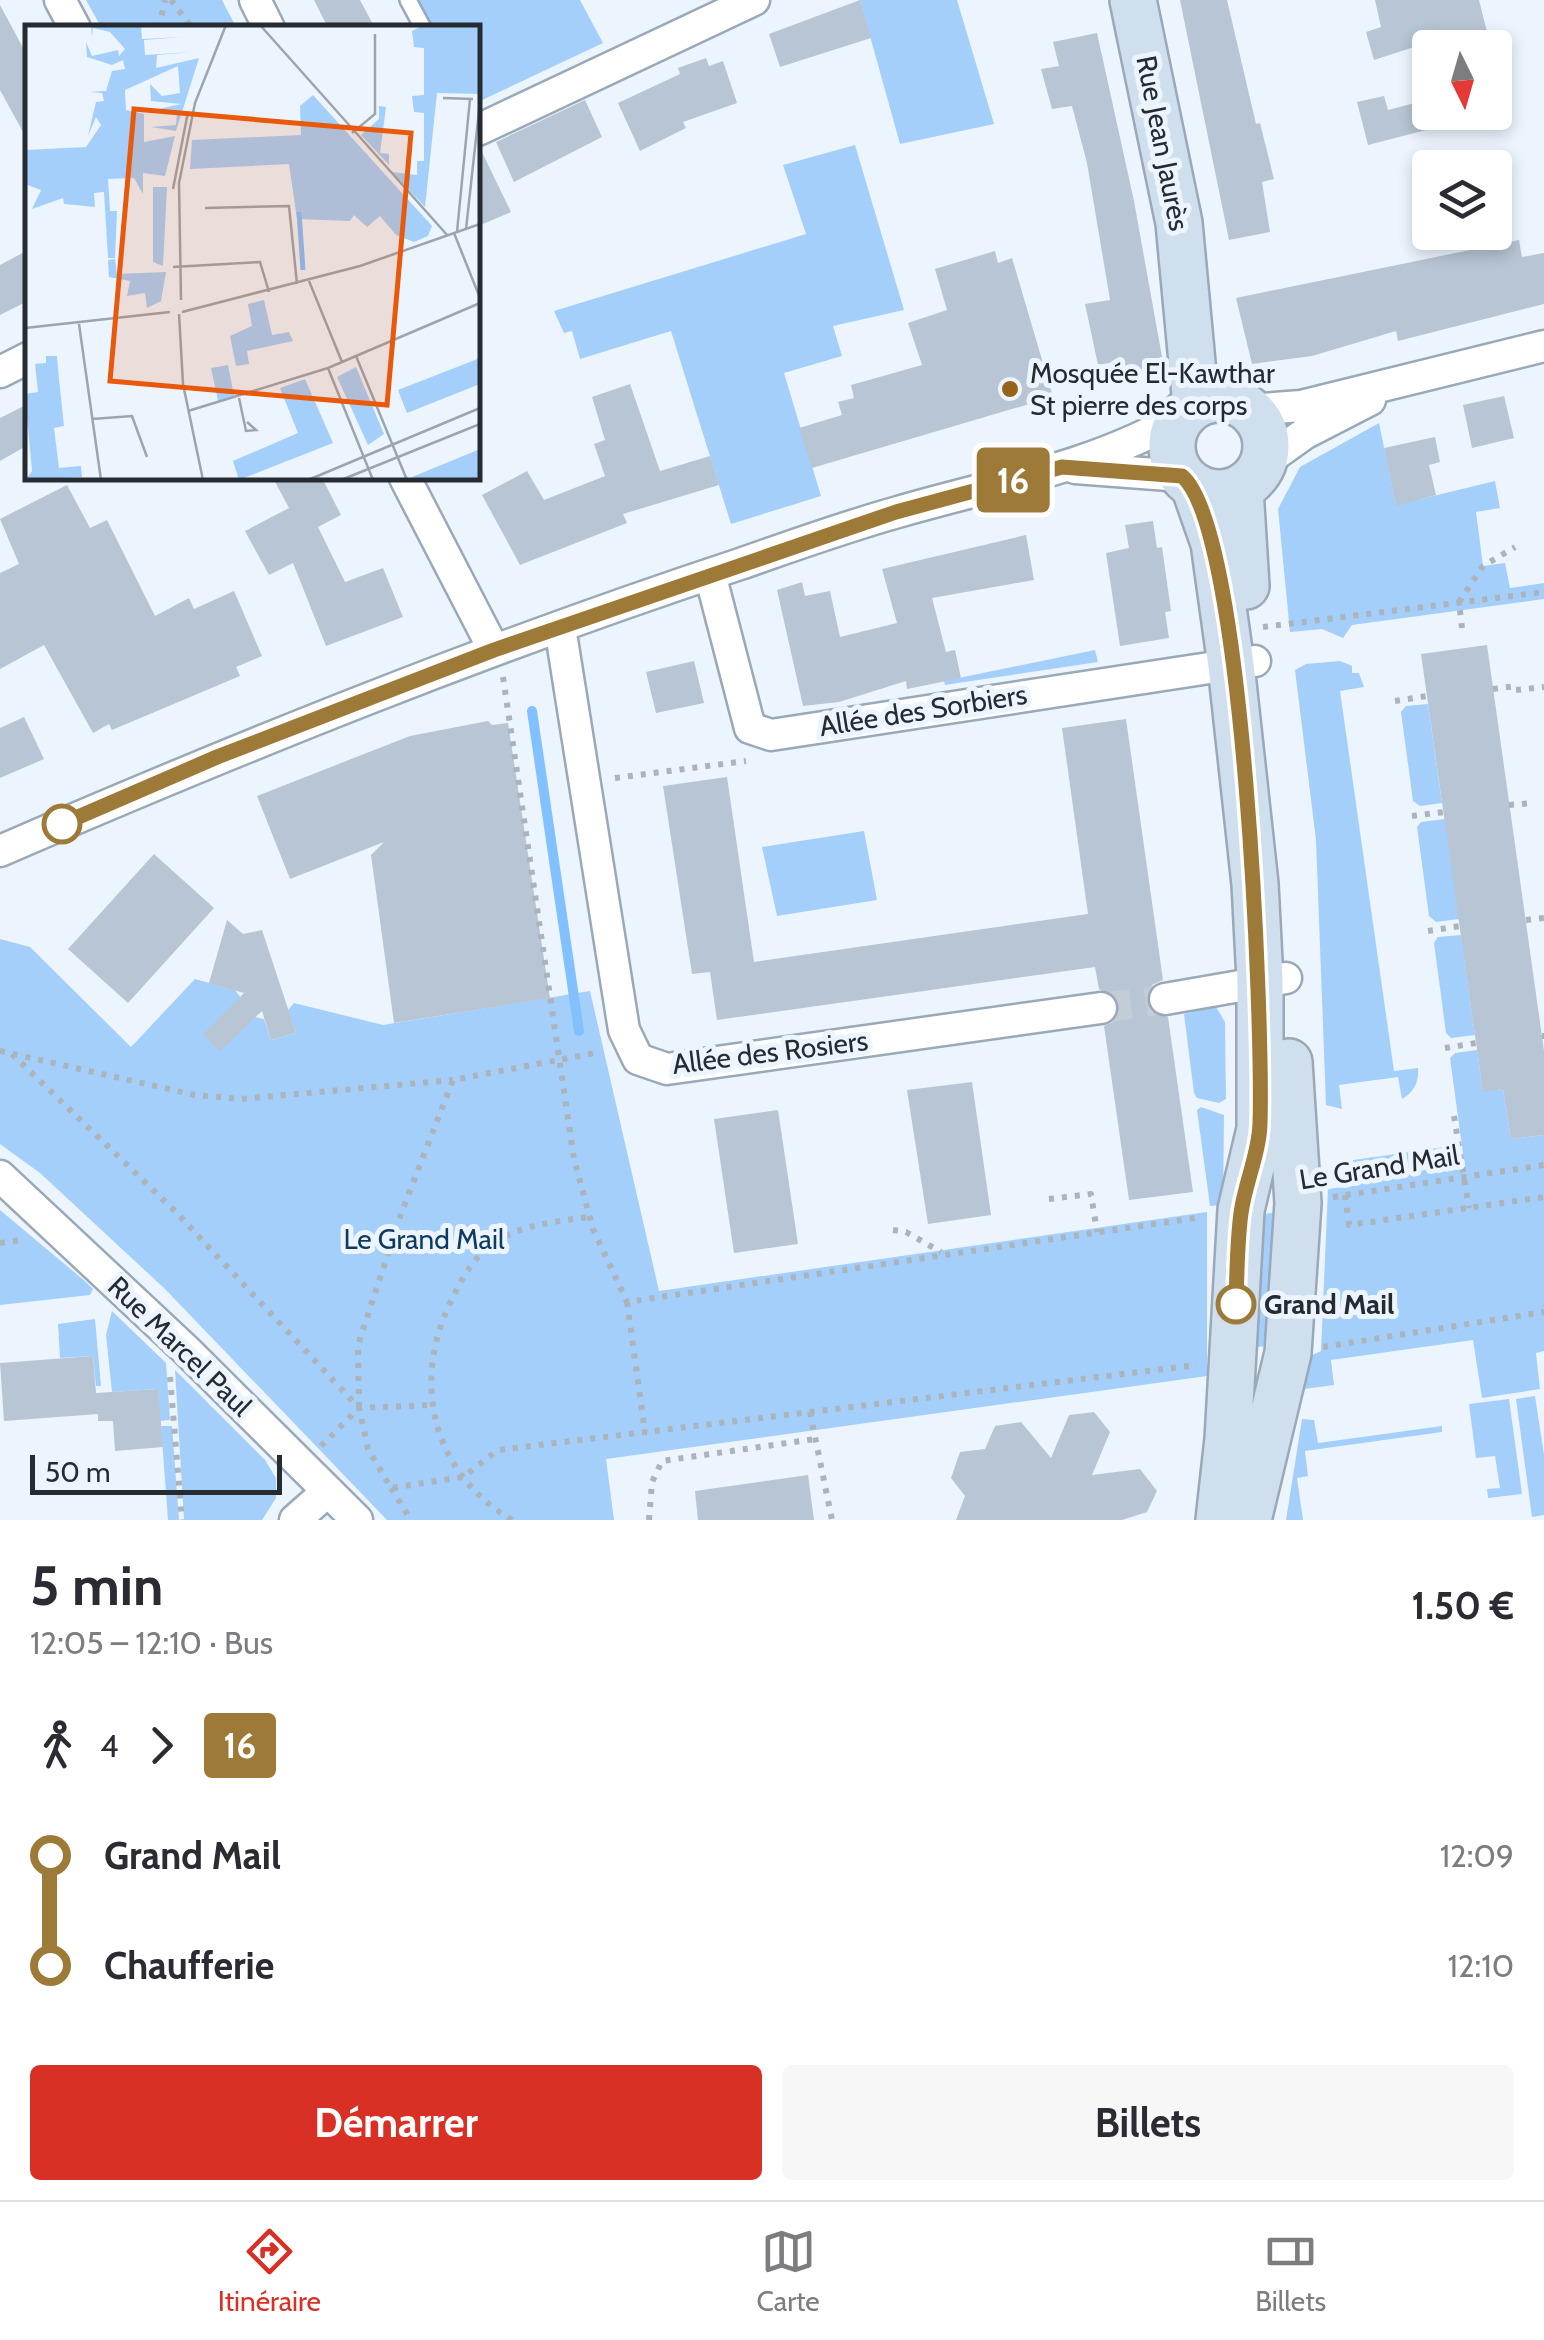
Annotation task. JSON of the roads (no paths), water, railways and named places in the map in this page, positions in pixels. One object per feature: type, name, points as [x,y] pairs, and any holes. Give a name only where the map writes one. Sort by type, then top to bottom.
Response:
[{"type":"main road","name":"Rue Jean Jaurès","points":[[1133,0],[1167,155],[1188,286],[1217,409]]},
{"type":"main road","points":[[1246,652],[1214,543],[1172,446],[1217,409],[1263,429],[1251,476],[1246,652],[1273,979],[1298,1203],[1288,1353],[1248,1520]]},
{"type":"main road","points":[[1188,481],[1208,492],[1251,476]]},
{"type":"main road","points":[[1219,1520],[1241,1210],[1260,1129],[1273,979]]},
{"type":"street","points":[[60,0],[73,25]]},
{"type":"street","points":[[255,0],[268,25]]},
{"type":"street","points":[[480,127],[754,0]]},
{"type":"street","points":[[0,851],[217,757],[494,650],[896,512],[1062,467],[1217,409],[1301,406],[1426,372],[1544,346]]},
{"type":"street","points":[[0,372],[25,360]]},
{"type":"street","points":[[1251,476],[1304,434],[1426,372]]},
{"type":"street","points":[[1062,467],[1188,481]]},
{"type":"street","points":[[406,480],[494,650]]},
{"type":"street","name":"Allée des Sorbiers","points":[[710,574],[750,728],[771,735],[1246,652]]},
{"type":"street","name":"Allée des Rosiers","points":[[560,627],[624,1030],[638,1059],[667,1069],[1101,1008]]},
{"type":"street","points":[[1166,999],[1273,979]]},
{"type":"street","name":"Rue Marcel Paul","points":[[0,1176],[166,1330],[357,1520]]},
{"type":"street","points":[[295,1520],[328,1491]]},
{"type":"lane","points":[[408,0],[421,25]]},
{"type":"waterway","points":[[532,711],[579,1031]]},
{"type":"tunnel","points":[[1101,1008],[1165,999]]},
{"type":"place","name":"Mosquée El-Kawthar St pierre des corps","points":[[1010,389]]},
{"type":"place","name":"Grand Mail","points":[[1236,1304]]},
{"type":"park label","name":"Le Grand Mail","points":[[424,1239]]}]
